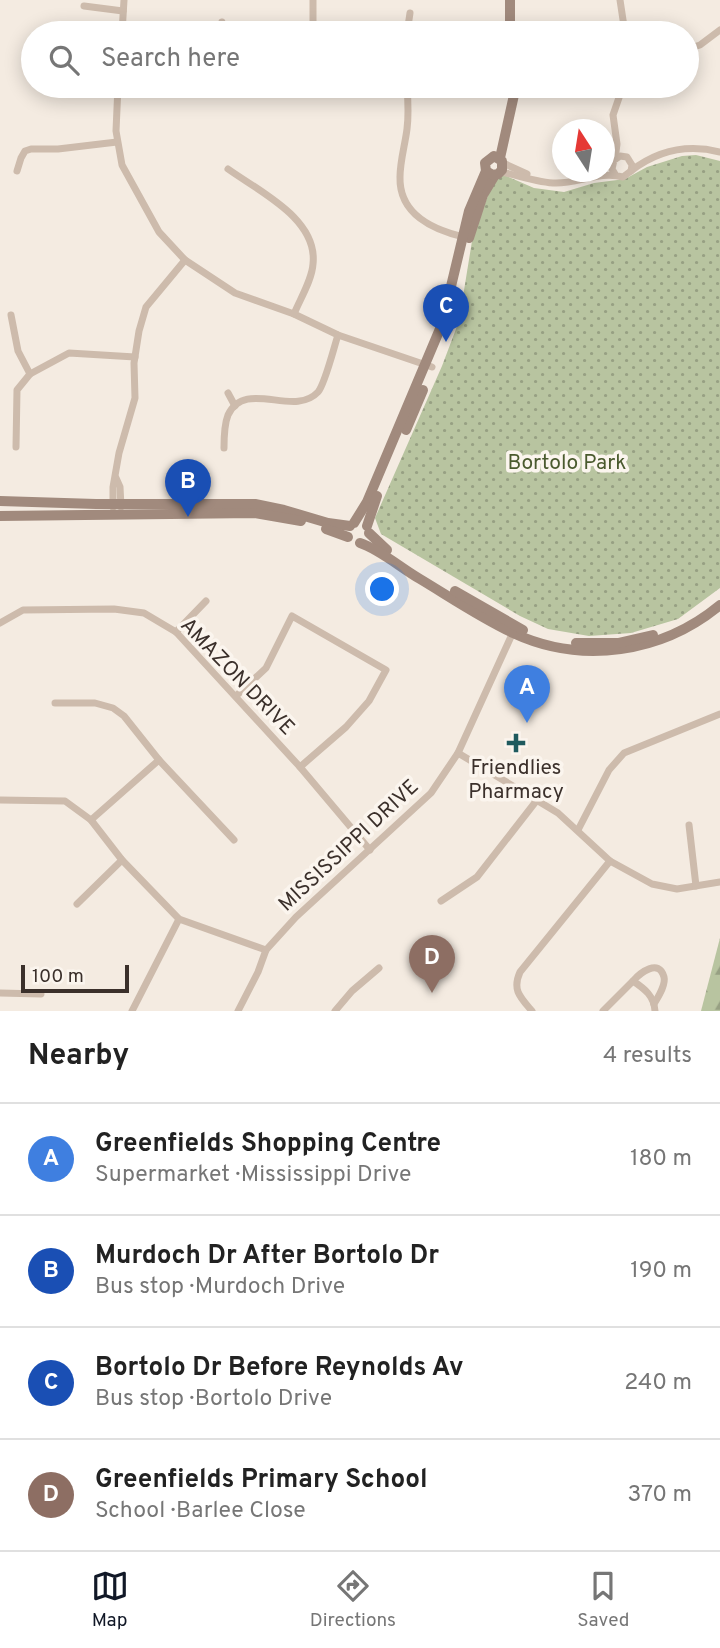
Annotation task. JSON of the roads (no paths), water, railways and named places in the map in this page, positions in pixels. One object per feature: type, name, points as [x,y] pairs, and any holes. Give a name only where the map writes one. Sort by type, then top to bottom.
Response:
[{"type":"main road","points":[[510,0],[510,21]]},
{"type":"main road","points":[[517,0],[517,21]]},
{"type":"main road","points":[[496,166],[506,98]]},
{"type":"main road","points":[[360,543],[366,539],[373,503],[455,304],[465,238],[496,166],[513,98]]},
{"type":"main road","points":[[429,366],[367,502],[351,528],[353,542],[372,547],[393,563],[548,646],[595,652],[622,650],[669,637],[720,605]]},
{"type":"main road","points":[[0,501],[117,509],[255,513],[351,528],[361,522],[397,557],[514,630],[585,644],[618,643],[650,636],[678,625],[720,597]]},
{"type":"main road","points":[[0,516],[117,509]]},
{"type":"street","points":[[123,21],[124,0]]},
{"type":"street","points":[[313,0],[313,21]]},
{"type":"street","points":[[620,0],[623,21]]},
{"type":"street","points":[[83,6],[123,11]]},
{"type":"street","points":[[409,21],[410,13]]},
{"type":"street","points":[[699,45],[720,30]]},
{"type":"street","points":[[118,98],[117,142],[122,165],[159,232],[186,260],[235,293],[294,314],[338,335],[429,366]]},
{"type":"street","points":[[407,98],[408,118],[400,181],[404,198],[414,214],[430,227],[465,238]]},
{"type":"street","points":[[615,152],[617,144],[613,116],[619,98]]},
{"type":"street","points":[[17,171],[25,151],[31,149],[58,149],[117,142]]},
{"type":"street","points":[[617,144],[632,165],[631,171]]},
{"type":"street","points":[[615,174],[623,177],[649,159],[685,148],[696,147],[720,152]]},
{"type":"street","points":[[615,160],[620,156],[649,159]]},
{"type":"street","points":[[496,166],[537,180],[558,182]]},
{"type":"street","points":[[228,169],[298,219],[312,240],[314,265],[294,314]]},
{"type":"street","points":[[117,509],[113,487],[119,453],[135,398],[135,357],[139,331],[146,307],[186,260]]},
{"type":"street","points":[[11,316],[18,351],[30,374]]},
{"type":"street","points":[[223,448],[228,415],[235,406],[259,397],[297,403],[307,400],[319,391],[338,335]]},
{"type":"street","points":[[16,447],[17,390],[30,374],[69,353],[135,357]]},
{"type":"street","points":[[228,393],[235,406]]},
{"type":"street","points":[[176,632],[206,601]]},
{"type":"street","name":"AMAZON DRIVE","points":[[0,623],[23,610],[114,609],[144,613],[176,632],[300,767],[370,850]]},
{"type":"street","points":[[236,696],[266,668],[292,616],[386,670],[369,701],[346,727],[300,767]]},
{"type":"street","name":"MISSISSIPPI DRIVE","points":[[238,1011],[266,950],[296,917],[431,793],[458,753],[514,630]]},
{"type":"street","points":[[55,703],[95,703],[113,708],[124,716],[159,760],[234,840]]},
{"type":"street","points":[[578,830],[610,770],[624,753],[720,714]]},
{"type":"street","points":[[458,753],[537,800],[578,830],[610,861],[652,884],[677,889],[720,882]]},
{"type":"street","points":[[91,820],[159,760]]},
{"type":"street","points":[[0,800],[65,801],[91,820],[122,860],[179,919],[266,950]]},
{"type":"street","points":[[442,901],[477,877],[537,800]]},
{"type":"street","points":[[689,825],[696,886]]},
{"type":"street","points":[[77,904],[122,860]]},
{"type":"street","points":[[532,1011],[516,991],[520,972],[610,861]]},
{"type":"street","points":[[132,1011],[179,919]]},
{"type":"street","points":[[603,1011],[646,969],[653,967],[661,971],[665,978],[654,1007]]},
{"type":"street","points":[[335,1011],[352,991],[379,968]]},
{"type":"street","points":[[634,981],[650,994],[654,1007]]},
{"type":"street","points":[[0,993],[41,994]]},
{"type":"place","name":"Bortolo Dr Before Reynolds Av","points":[[446,342]]},
{"type":"place","name":"Murdoch Dr After Bortolo Dr","points":[[188,517]]},
{"type":"place","name":"Greenfields Shopping Centre","points":[[527,723]]},
{"type":"place","name":"Friendlies Pharmacy","points":[[516,743]]},
{"type":"place","name":"Greenfields Primary School","points":[[432,993]]},
{"type":"park label","name":"Bortolo Park","points":[[567,462]]}]
